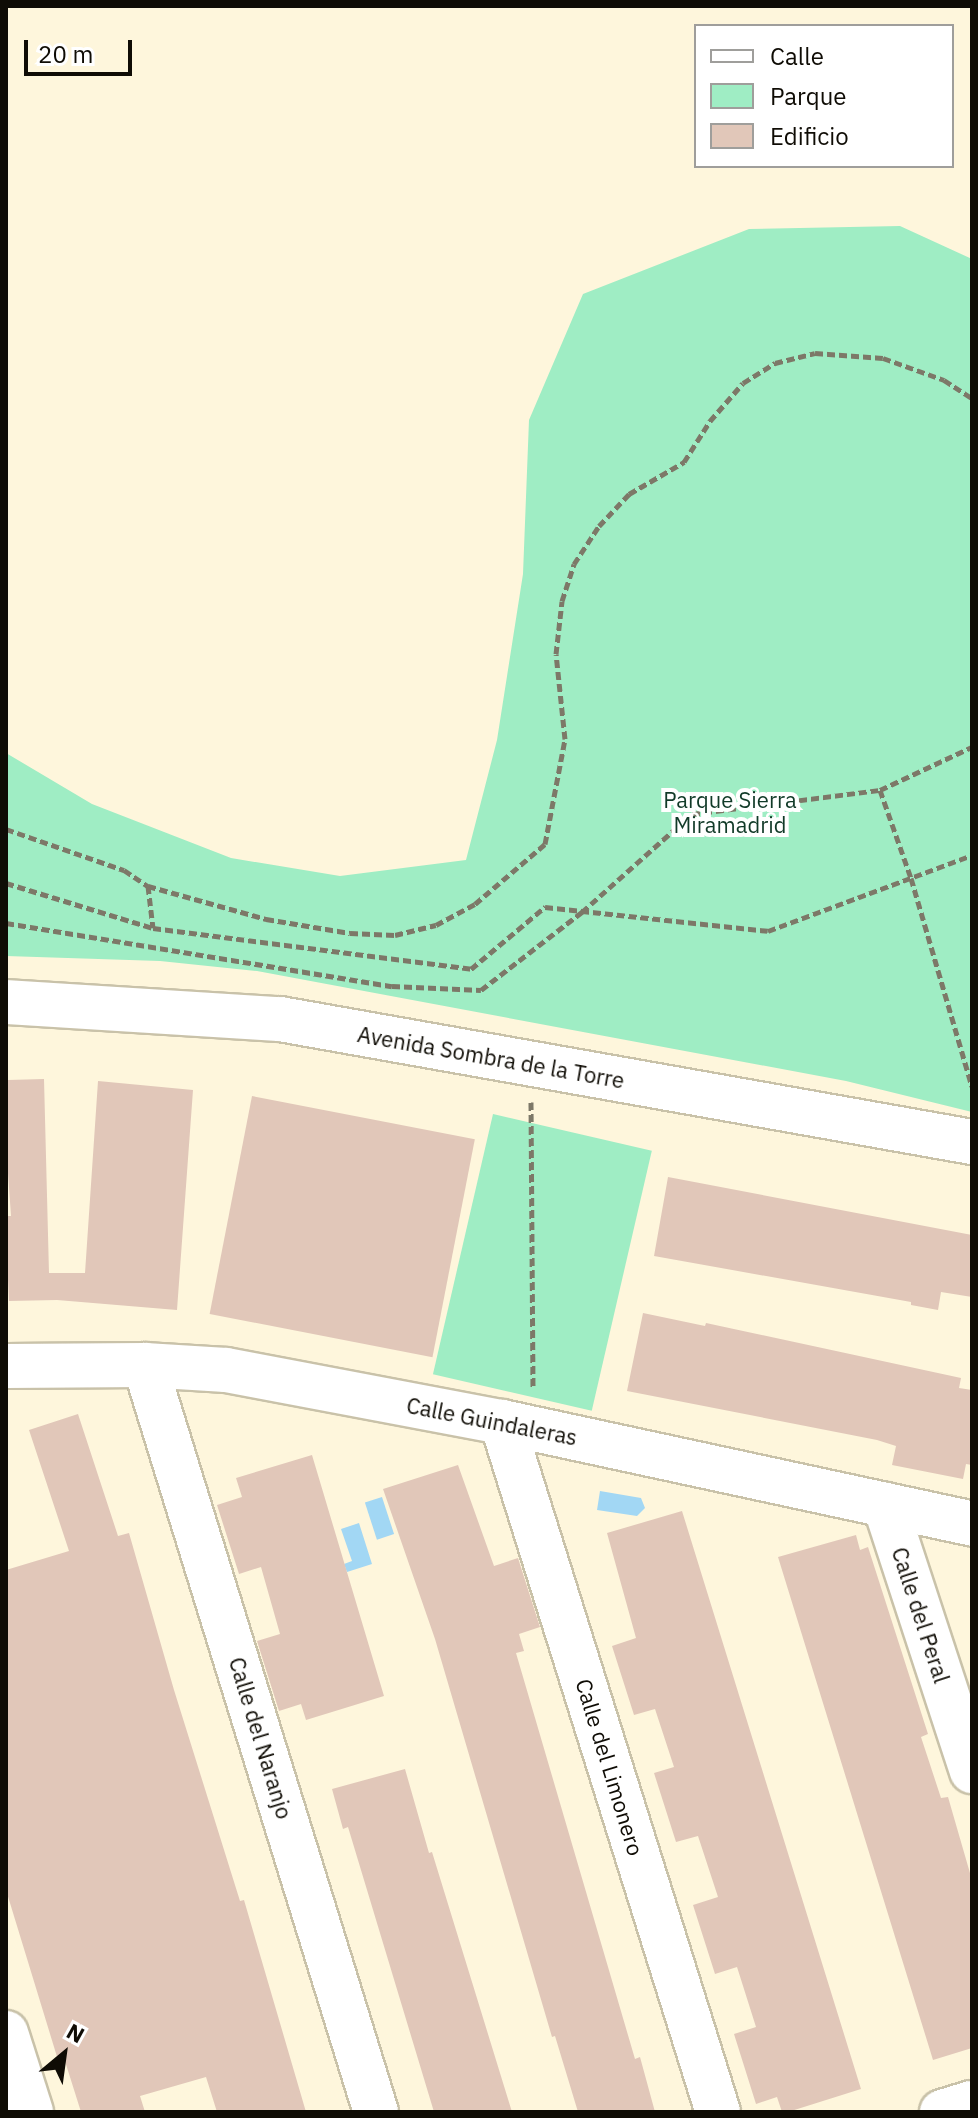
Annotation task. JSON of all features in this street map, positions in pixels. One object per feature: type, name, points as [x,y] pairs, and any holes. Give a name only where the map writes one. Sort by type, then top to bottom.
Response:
[{"type":"street","name":"Avenida Sombra de la Torre","points":[[6,1002],[280,1019],[972,1142]]},
{"type":"street","name":"Calle Guindaleras","points":[[6,1366],[145,1365],[226,1370],[518,1426],[972,1524]]},
{"type":"street","name":"Calle del Naranjo","points":[[145,1365],[376,2112]]},
{"type":"street","name":"Calle del Limonero","points":[[518,1426],[718,2112]]},
{"type":"street","name":"Calle del Peral","points":[[885,1505],[972,1771]]},
{"type":"street","points":[[6,2033],[31,2112]]},
{"type":"street","points":[[942,2112],[972,2103]]},
{"type":"path","points":[[6,829],[124,870],[148,886],[266,919],[350,933],[395,935],[436,925],[475,904],[545,844],[565,739],[556,654],[562,601],[574,564],[599,526],[629,494],[684,462],[710,421],[743,383],[775,363],[815,353],[883,358],[944,380],[972,398]]},
{"type":"path","points":[[6,923],[392,986],[481,990],[582,912],[692,814],[880,790],[972,747]]},
{"type":"path","points":[[880,790],[911,878],[972,1086]]},
{"type":"path","points":[[6,883],[153,928],[471,969],[545,907],[768,931],[972,855]]},
{"type":"path","points":[[148,886],[153,928]]},
{"type":"path","points":[[518,1426],[530,1064]]},
{"type":"green space","name":"Parque Sierra Miramadrid","points":[[900,226],[972,259],[972,1112],[846,1081],[257,971],[160,961],[6,956],[6,753],[92,804],[231,858],[340,876],[466,860],[497,740],[523,574],[529,420],[583,294],[749,229]]},
{"type":"green space","points":[[493,1114],[652,1151],[592,1411],[433,1374]]},
{"type":"water","points":[[600,1491],[641,1498],[645,1508],[637,1516],[597,1510]]},
{"type":"water","points":[[382,1497],[394,1534],[377,1540],[365,1503]]},
{"type":"water","points":[[359,1523],[372,1564],[347,1572],[344,1564],[352,1561],[341,1529]]},
{"type":"building","points":[[44,1079],[49,1273],[85,1273],[98,1081],[193,1090],[177,1310],[57,1300],[9,1301],[6,1238],[7,1216],[11,1216],[6,1145],[8,1080]]},
{"type":"building","points":[[252,1096],[475,1139],[432,1357],[210,1314]]},
{"type":"building","points":[[668,1177],[972,1235],[972,1297],[941,1292],[938,1310],[911,1305],[911,1302],[654,1256]]},
{"type":"building","points":[[643,1313],[705,1326],[706,1323],[961,1378],[959,1388],[972,1390],[972,1465],[966,1464],[963,1479],[892,1465],[896,1446],[877,1440],[627,1391]]},
{"type":"building","points":[[78,1414],[118,1536],[129,1533],[174,1690],[240,1901],[244,1900],[306,2112],[217,2112],[206,2077],[140,2096],[145,2112],[81,2112],[64,2058],[58,2060],[6,1890],[6,1570],[69,1551],[29,1430]]},
{"type":"building","points":[[312,1455],[384,1696],[306,1720],[301,1704],[279,1711],[257,1641],[280,1634],[261,1567],[239,1574],[217,1505],[242,1497],[236,1478]]},
{"type":"building","points":[[458,1465],[494,1566],[518,1558],[540,1627],[519,1634],[524,1651],[516,1653],[635,2059],[640,2057],[655,2112],[578,2112],[555,2036],[552,2037],[435,1639],[383,1489]]},
{"type":"building","points":[[682,1511],[861,2089],[788,2112],[782,2112],[777,2097],[756,2104],[734,2034],[756,2027],[737,1967],[715,1974],[693,1905],[718,1897],[698,1836],[676,1842],[654,1773],[674,1767],[655,1709],[634,1715],[612,1646],[636,1638],[607,1533]]},
{"type":"building","points":[[856,1535],[860,1550],[868,1547],[928,1734],[921,1737],[941,1798],[948,1797],[972,1880],[972,2048],[933,2060],[778,1557]]},
{"type":"building","points":[[405,1769],[512,2112],[434,2112],[348,1827],[343,1829],[332,1789]]}]
